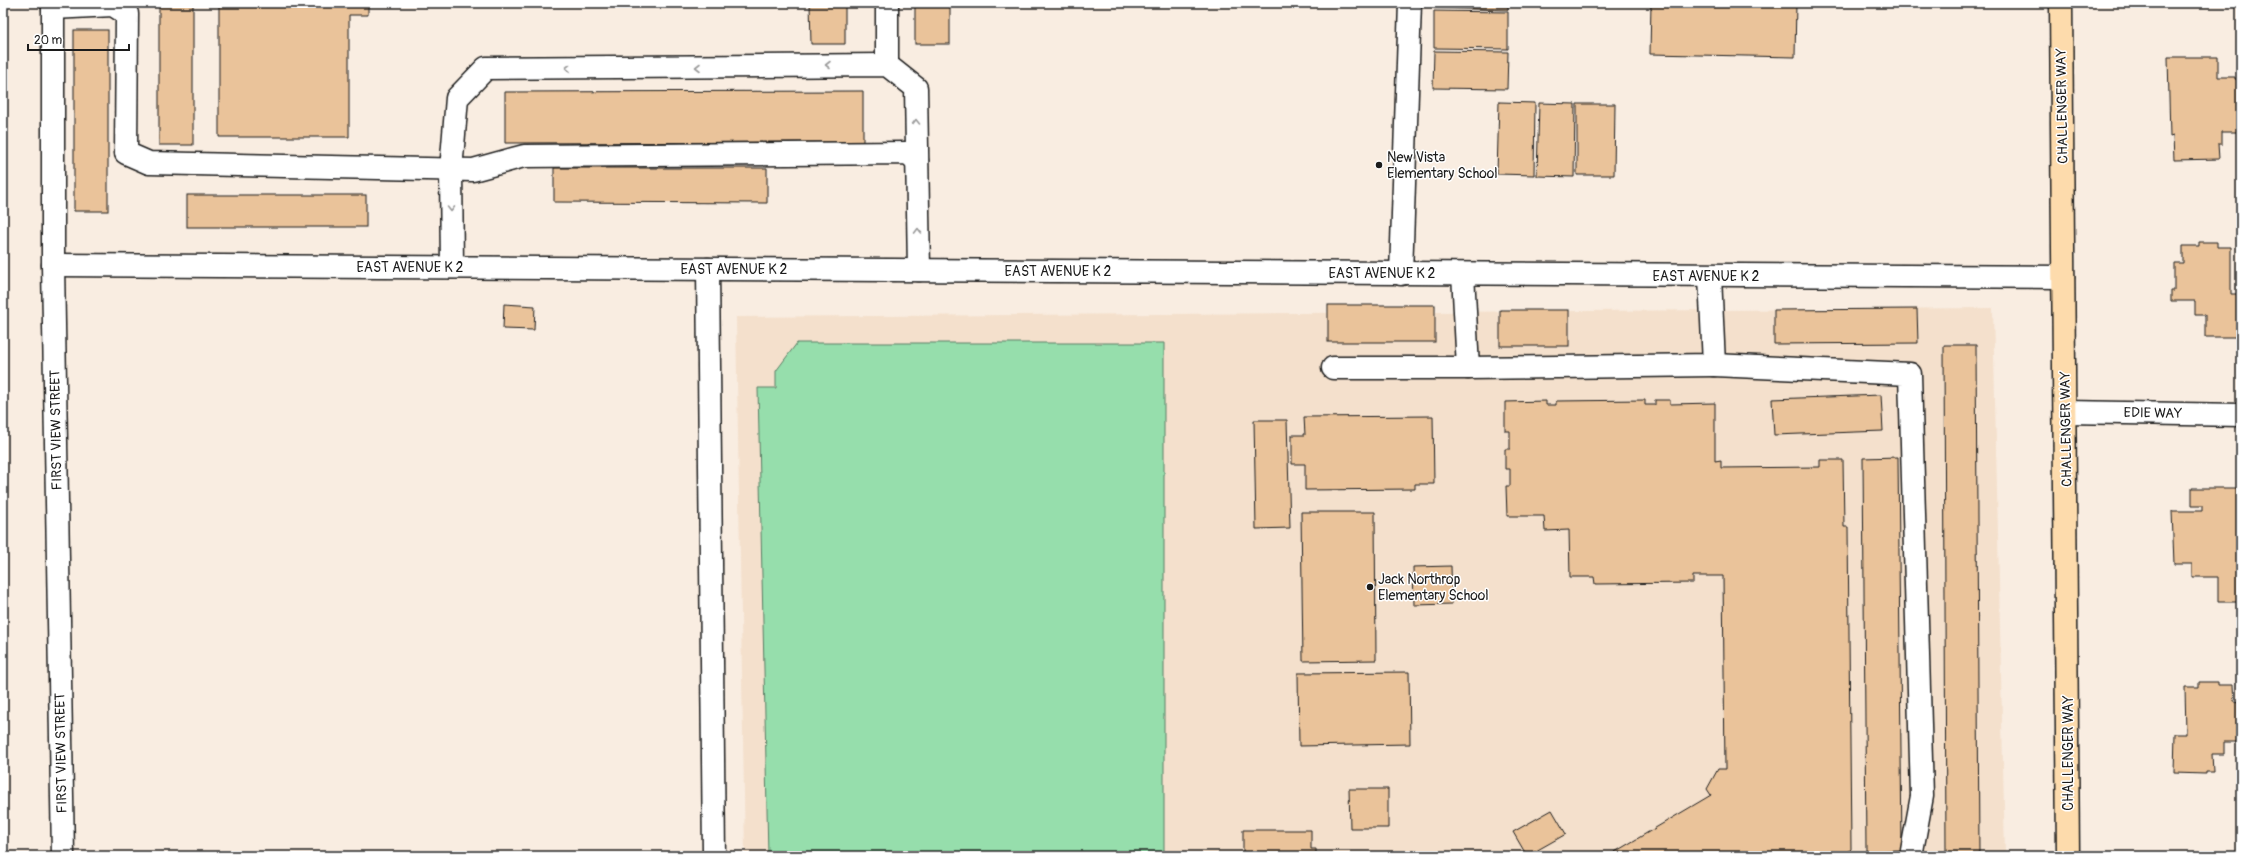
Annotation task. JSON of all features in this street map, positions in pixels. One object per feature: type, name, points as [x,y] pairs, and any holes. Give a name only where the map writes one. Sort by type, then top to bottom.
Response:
[{"type":"main road","name":"CHALLENGER WAY","points":[[2061,3],[2066,412],[2068,856]]},
{"type":"street","points":[[887,3],[887,65]]},
{"type":"street","points":[[1401,274],[1410,3]]},
{"type":"street","points":[[53,6],[113,5],[127,14],[126,153],[149,163],[473,170],[524,156],[908,153],[916,161]]},
{"type":"street","name":"FIRST VIEW STREET","points":[[53,6],[53,265],[63,856]]},
{"type":"street","points":[[452,267],[451,170],[457,98],[486,68],[887,65],[916,88],[916,161],[919,270]]},
{"type":"street","name":"EAST AVENUE K 2","points":[[53,265],[2064,277]]},
{"type":"street","points":[[708,269],[714,856]]},
{"type":"street","points":[[1463,274],[1468,368]]},
{"type":"street","points":[[1710,276],[1714,365]]},
{"type":"street","points":[[1333,368],[1714,365],[1910,374],[1922,796],[1910,856]]},
{"type":"street","name":"EDIE WAY","points":[[2066,412],[2241,415]]},
{"type":"shaded area","name":"Jack Northrop Elementary School","points":[[1993,308],[2005,856],[745,856],[736,317]]},
{"type":"green space","points":[[797,343],[1164,343],[1164,856],[768,856],[758,388],[776,388],[776,371]]},
{"type":"building","points":[[159,3],[193,3],[193,145],[159,145]]},
{"type":"building","points":[[219,3],[368,3],[368,15],[349,15],[349,137],[219,137]]},
{"type":"building","points":[[810,3],[845,3],[845,44],[811,44]]},
{"type":"building","points":[[915,3],[950,3],[950,44],[915,44]]},
{"type":"building","points":[[1435,3],[1508,3],[1508,10],[1434,8]]},
{"type":"building","points":[[1651,3],[1796,3],[1795,57],[1650,54]]},
{"type":"building","points":[[1434,11],[1508,12],[1508,49],[1434,48]]},
{"type":"building","points":[[74,30],[108,30],[108,211],[74,211]]},
{"type":"building","points":[[1434,51],[1508,52],[1507,89],[1433,88]]},
{"type":"building","points":[[2168,57],[2218,57],[2218,77],[2235,77],[2235,79],[2240,79],[2241,132],[2222,132],[2222,144],[2218,144],[2219,159],[2174,160],[2173,136],[2170,137]]},
{"type":"building","points":[[863,91],[863,142],[505,143],[505,92]]},
{"type":"building","points":[[1499,102],[1535,103],[1534,175],[1497,174]]},
{"type":"building","points":[[1539,103],[1575,104],[1574,177],[1537,176]]},
{"type":"building","points":[[1577,104],[1615,104],[1614,175],[1577,175]]},
{"type":"building","points":[[554,168],[767,168],[767,203],[554,202]]},
{"type":"building","points":[[187,195],[366,195],[366,227],[187,227]]},
{"type":"building","points":[[2199,242],[2217,242],[2217,247],[2231,247],[2231,294],[2241,294],[2241,337],[2205,337],[2205,315],[2195,315],[2195,301],[2171,301],[2171,291],[2174,291],[2174,263],[2183,263],[2183,246],[2199,246]]},
{"type":"building","points":[[504,304],[535,306],[534,330],[503,329]]},
{"type":"building","points":[[1328,305],[1435,305],[1435,342],[1328,342]]},
{"type":"building","points":[[1917,309],[1918,343],[1774,344],[1774,310]]},
{"type":"building","points":[[1500,310],[1569,310],[1569,346],[1500,346]]},
{"type":"building","points":[[1944,345],[1976,345],[1979,856],[1946,856]]},
{"type":"building","points":[[1881,395],[1883,431],[1774,435],[1772,399]]},
{"type":"building","points":[[1645,400],[1645,405],[1655,405],[1655,400],[1670,400],[1670,404],[1715,403],[1715,461],[1721,460],[1721,468],[1820,467],[1820,460],[1843,460],[1844,527],[1848,527],[1851,849],[1845,856],[1608,856],[1711,795],[1707,789],[1718,769],[1725,769],[1723,576],[1693,576],[1693,583],[1595,584],[1594,577],[1570,577],[1569,530],[1545,531],[1544,516],[1507,516],[1506,486],[1510,486],[1510,469],[1505,469],[1505,449],[1510,449],[1510,431],[1505,431],[1505,402],[1546,401],[1546,405],[1556,405],[1556,401]]},
{"type":"building","points":[[1433,416],[1434,484],[1415,484],[1415,489],[1305,490],[1305,464],[1292,464],[1292,435],[1305,435],[1304,417]]},
{"type":"building","points":[[1254,420],[1287,420],[1290,528],[1256,529]]},
{"type":"building","points":[[1898,457],[1902,850],[1866,851],[1863,458]]},
{"type":"building","points":[[2192,488],[2241,488],[2241,602],[2218,602],[2218,577],[2192,577],[2192,564],[2174,564],[2172,511],[2202,511],[2202,506],[2192,506]]},
{"type":"building","points":[[1301,512],[1375,512],[1376,660],[1303,661]]},
{"type":"building","points":[[1451,566],[1452,604],[1414,605],[1413,567]]},
{"type":"building","points":[[1409,672],[1410,744],[1299,746],[1298,673]]},
{"type":"building","points":[[2199,682],[2218,682],[2218,685],[2233,685],[2234,702],[2241,701],[2241,742],[2224,742],[2224,754],[2212,754],[2213,772],[2205,772],[2205,774],[2174,773],[2175,734],[2186,734],[2185,687],[2199,687]]},
{"type":"building","points":[[1349,789],[1388,789],[1388,828],[1350,828]]},
{"type":"building","points":[[1552,810],[1566,834],[1527,856],[1513,832]]},
{"type":"building","points":[[1243,830],[1311,830],[1311,849],[1316,849],[1316,856],[1243,856]]},
{"type":"place","name":"New Vista Elementary School","points":[[1379,165]]},
{"type":"place","name":"Jack Northrop Elementary School","points":[[1370,587]]}]
